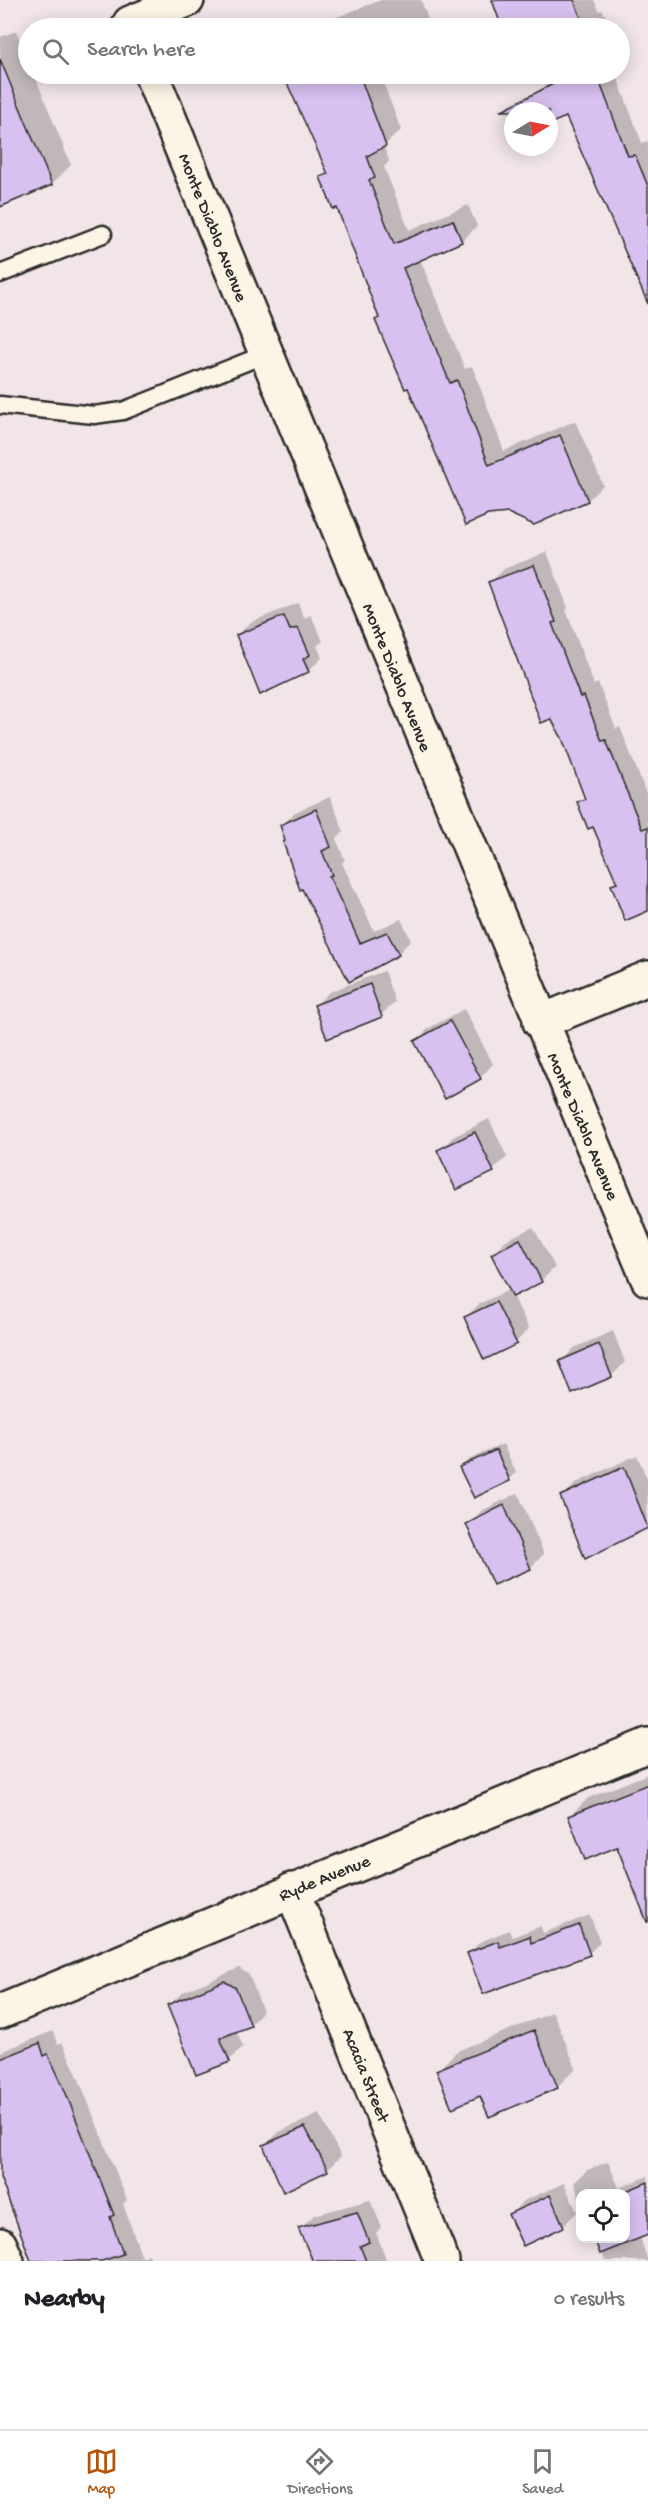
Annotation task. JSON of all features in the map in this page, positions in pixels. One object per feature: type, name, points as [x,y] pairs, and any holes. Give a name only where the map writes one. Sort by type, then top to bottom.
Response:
[{"type":"street","points":[[128,17],[187,0]]},
{"type":"street","name":"Monte Diablo Avenue","points":[[155,84],[540,1022],[648,1279]]},
{"type":"street","points":[[540,1022],[648,978]]},
{"type":"street","name":"Ryde Avenue","points":[[0,2012],[648,1745]]},
{"type":"street","name":"Acacia Street","points":[[292,1890],[442,2261]]},
{"type":"street","points":[[0,2245],[7,2261]]},
{"type":"lane","points":[[0,274],[103,234]]},
{"type":"lane","points":[[0,405],[94,415],[123,411],[266,354]]},
{"type":"building","points":[[492,0],[574,0],[581,18],[498,18]]},
{"type":"building","points":[[0,59],[52,185],[0,207]]},
{"type":"building","points":[[287,84],[363,84],[386,146],[367,156],[375,178],[369,180],[394,244],[453,220],[462,242],[403,268],[450,383],[457,380],[489,465],[560,435],[588,501],[534,525],[508,513],[488,515],[466,525],[408,388],[405,389],[375,320],[379,318],[337,208],[333,209],[320,177],[328,174]]},
{"type":"building","points":[[553,84],[600,84],[628,156],[635,155],[648,186],[648,304],[566,117],[558,120],[558,102],[518,102]]},
{"type":"building","points":[[534,565],[556,622],[552,623],[580,697],[584,696],[602,741],[606,740],[642,829],[648,827],[648,911],[625,921],[611,885],[617,883],[593,827],[588,829],[577,802],[585,799],[562,738],[551,719],[541,723],[488,582]]},
{"type":"building","points":[[284,616],[290,630],[298,628],[310,655],[303,659],[309,672],[260,695],[236,635]]},
{"type":"building","points":[[316,809],[331,847],[322,851],[332,875],[329,876],[360,943],[387,932],[399,955],[349,982],[302,889],[300,890],[283,842],[285,841],[280,825]]},
{"type":"building","points":[[370,984],[382,1017],[327,1039],[314,1005]]},
{"type":"building","points":[[450,1021],[481,1079],[445,1099],[414,1041]]},
{"type":"building","points":[[475,1132],[494,1172],[456,1190],[437,1150]]},
{"type":"building","points":[[520,1239],[542,1282],[513,1297],[491,1254]]},
{"type":"building","points":[[496,1302],[517,1344],[484,1360],[464,1317]]},
{"type":"building","points":[[599,1344],[612,1377],[572,1394],[559,1361]]},
{"type":"building","points":[[496,1450],[510,1481],[474,1498],[459,1467]]},
{"type":"building","points":[[624,1467],[648,1528],[585,1559],[560,1496]]},
{"type":"building","points":[[504,1505],[531,1569],[493,1585],[466,1524]]},
{"type":"building","points":[[648,1784],[647,1922],[617,1847],[585,1860],[568,1816]]},
{"type":"building","points":[[579,1925],[590,1955],[483,1994],[467,1953],[498,1941],[500,1947],[530,1936],[531,1943]]},
{"type":"building","points":[[224,1981],[236,1988],[251,2026],[220,2038],[230,2062],[196,2075],[167,2005]]},
{"type":"building","points":[[534,2030],[558,2088],[489,2117],[480,2096],[452,2108],[436,2070]]},
{"type":"building","points":[[40,2043],[44,2056],[48,2054],[63,2086],[114,2215],[110,2217],[123,2254],[102,2261],[31,2261],[0,2177],[0,2059]]},
{"type":"building","points":[[305,2127],[328,2171],[283,2192],[263,2145]]},
{"type":"building","points":[[648,2182],[648,2235],[630,2242],[630,2189]]},
{"type":"building","points":[[550,2195],[564,2227],[523,2246],[508,2214]]},
{"type":"building","points":[[357,2212],[369,2242],[360,2246],[366,2261],[313,2261],[298,2228]]},
{"type":"building","points":[[596,2243],[628,2243],[600,2254]]}]
